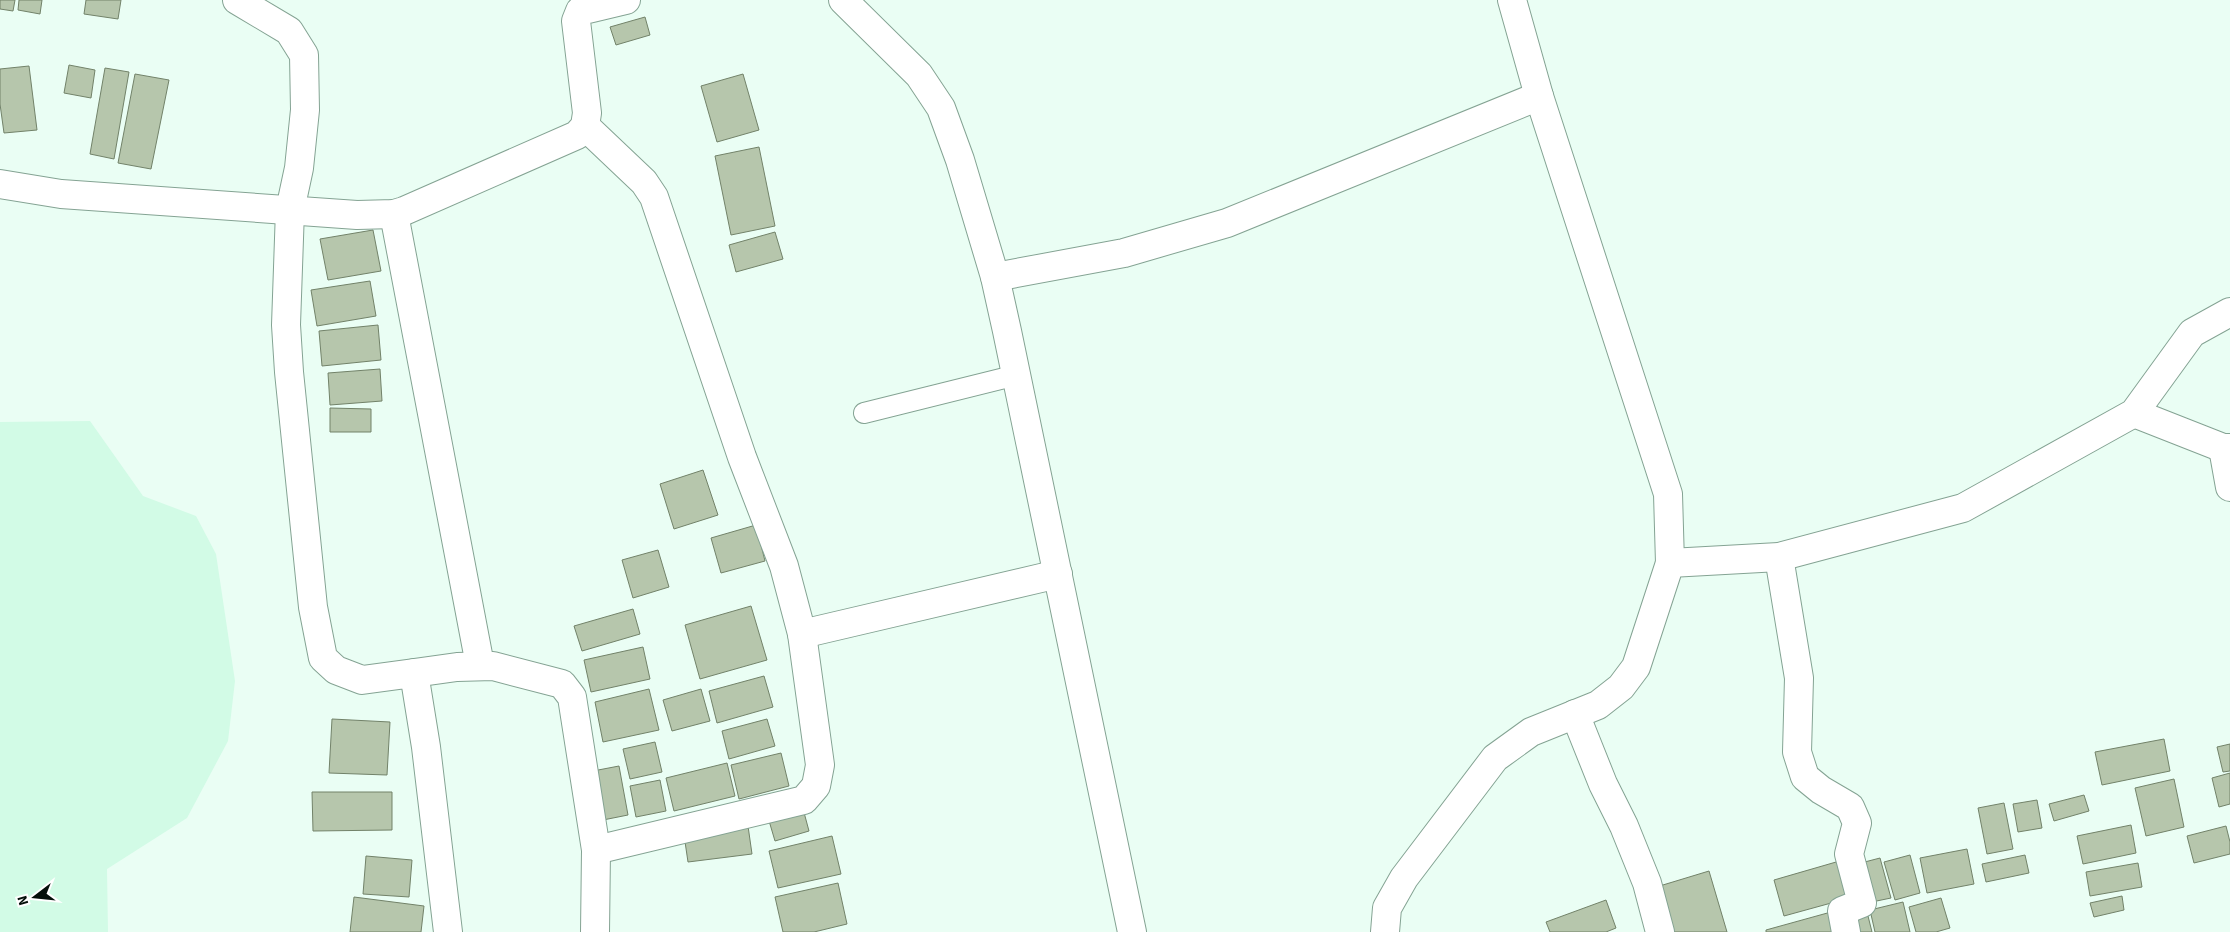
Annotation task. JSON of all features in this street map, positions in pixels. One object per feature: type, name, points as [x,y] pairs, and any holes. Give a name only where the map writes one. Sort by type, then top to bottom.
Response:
[{"type":"street","points":[[236,0],[289,31],[304,55],[305,110],[302,141],[290,210],[286,325],[313,607],[323,658],[336,670],[362,680],[480,665],[494,666],[562,684],[572,697],[596,850],[595,932]]},
{"type":"street","points":[[0,184],[61,194],[358,215],[394,214],[577,136],[585,126],[587,113],[576,21],[580,11],[626,0]]},
{"type":"street","points":[[843,0],[919,76],[941,108],[960,160],[995,277],[1132,932]]},
{"type":"street","points":[[1386,932],[1387,908],[1404,878],[1496,758],[1531,732],[1598,705],[1621,687],[1636,666],[1670,563],[1668,494],[1539,96],[1512,0]]},
{"type":"street","points":[[995,277],[1124,253],[1227,223],[1539,96]]},
{"type":"street","points":[[585,126],[644,182],[654,197],[742,457],[784,566],[802,634],[820,765],[816,786],[804,800],[596,850]]},
{"type":"street","points":[[394,214],[480,665]]},
{"type":"street","points":[[1670,563],[1779,557],[1963,508],[2134,413],[2192,333],[2230,312]]},
{"type":"street","points":[[2134,413],[2226,448],[2230,486]]},
{"type":"street","points":[[1779,557],[1799,678],[1797,752],[1806,777],[1821,790],[1850,807],[1857,823],[1849,854],[1862,903],[1842,911],[1846,932]]},
{"type":"street","points":[[802,634],[1058,574]]},
{"type":"street","points":[[414,673],[426,747],[448,932]]},
{"type":"street","points":[[1575,714],[1603,784],[1624,826],[1648,883],[1660,932]]},
{"type":"lane","points":[[864,413],[1016,374]]},
{"type":"shaded area","points":[[90,421],[143,496],[196,516],[216,554],[235,681],[228,741],[187,818],[107,869],[108,932],[0,932],[0,422]]},
{"type":"building","points":[[0,0],[15,0],[13,11],[0,9]]},
{"type":"building","points":[[19,0],[42,0],[40,14],[18,10]]},
{"type":"building","points":[[86,0],[121,0],[118,19],[84,14]]},
{"type":"building","points":[[645,17],[650,35],[616,45],[610,27]]},
{"type":"building","points":[[69,65],[95,70],[91,98],[64,93]]},
{"type":"building","points":[[29,66],[37,130],[4,133],[0,104],[0,69]]},
{"type":"building","points":[[105,68],[129,72],[114,159],[90,154]]},
{"type":"building","points":[[135,74],[169,80],[151,169],[118,163]]},
{"type":"building","points":[[743,74],[759,130],[717,142],[701,86]]},
{"type":"building","points":[[759,147],[775,226],[731,235],[715,156]]},
{"type":"building","points":[[373,230],[381,271],[328,280],[320,239]]},
{"type":"building","points":[[775,232],[783,259],[736,272],[729,245]]},
{"type":"building","points":[[370,281],[376,316],[317,326],[311,290]]},
{"type":"building","points":[[378,325],[381,360],[322,366],[319,331]]},
{"type":"building","points":[[380,369],[382,401],[330,405],[328,373]]},
{"type":"building","points":[[330,408],[371,409],[371,432],[330,432]]},
{"type":"building","points":[[703,470],[718,515],[674,529],[660,484]]},
{"type":"building","points":[[756,525],[765,561],[721,573],[711,538]]},
{"type":"building","points":[[658,550],[669,587],[633,598],[622,560]]},
{"type":"building","points":[[751,606],[767,660],[700,679],[685,625]]},
{"type":"building","points":[[633,609],[640,634],[582,651],[574,626]]},
{"type":"building","points":[[643,647],[650,679],[591,692],[584,660]]},
{"type":"building","points":[[764,676],[773,707],[717,723],[709,691]]},
{"type":"building","points":[[649,689],[659,730],[603,742],[595,702]]},
{"type":"building","points":[[701,689],[710,721],[672,731],[663,700]]},
{"type":"building","points":[[332,719],[390,722],[387,775],[329,773]]},
{"type":"building","points":[[767,719],[775,746],[729,759],[722,731]]},
{"type":"building","points":[[2164,739],[2170,771],[2102,785],[2095,752]]},
{"type":"building","points":[[655,742],[662,772],[630,779],[623,749]]},
{"type":"building","points":[[2230,744],[2230,771],[2223,772],[2217,747]]},
{"type":"building","points":[[781,753],[789,786],[739,799],[731,765]]},
{"type":"building","points":[[727,763],[735,796],[674,811],[666,778]]},
{"type":"building","points":[[619,766],[628,815],[603,820],[593,771]]},
{"type":"building","points":[[2230,773],[2230,804],[2219,807],[2212,778]]},
{"type":"building","points":[[2174,779],[2184,827],[2146,836],[2135,788]]},
{"type":"building","points":[[660,780],[666,811],[636,817],[630,786]]},
{"type":"building","points":[[312,792],[392,792],[392,830],[313,831]]},
{"type":"building","points":[[2084,795],[2089,811],[2054,821],[2049,804]]},
{"type":"building","points":[[2037,800],[2042,828],[2018,832],[2013,804]]},
{"type":"building","points":[[2004,803],[2013,849],[1987,854],[1978,808]]},
{"type":"building","points":[[802,805],[809,831],[775,841],[767,814]]},
{"type":"building","points":[[2131,825],[2136,853],[2083,864],[2077,836]]},
{"type":"building","points":[[748,826],[752,854],[688,862],[684,835]]},
{"type":"building","points":[[2226,826],[2230,842],[2230,854],[2194,863],[2187,836]]},
{"type":"building","points":[[832,836],[841,874],[778,888],[769,851]]},
{"type":"building","points":[[1967,849],[1974,884],[1927,893],[1920,858]]},
{"type":"building","points":[[1910,855],[1920,893],[1895,900],[1884,862]]},
{"type":"building","points":[[2025,855],[2029,873],[1986,882],[1982,864]]},
{"type":"building","points":[[366,856],[412,860],[409,897],[363,894]]},
{"type":"building","points":[[1880,858],[1891,898],[1867,903],[1857,864]]},
{"type":"building","points":[[1843,860],[1853,897],[1784,916],[1774,880]]},
{"type":"building","points":[[2138,863],[2142,887],[2090,896],[2086,872]]},
{"type":"building","points":[[1709,871],[1727,932],[1667,932],[1653,888]]},
{"type":"building","points":[[838,883],[847,924],[814,932],[783,932],[775,897]]},
{"type":"building","points":[[2122,896],[2124,910],[2094,917],[2090,903]]},
{"type":"building","points":[[354,897],[424,906],[421,932],[350,932]]},
{"type":"building","points":[[1941,898],[1950,928],[1936,932],[1916,932],[1909,907]]},
{"type":"building","points":[[1606,900],[1616,928],[1606,932],[1550,932],[1546,922]]},
{"type":"building","points":[[1903,902],[1910,932],[1875,932],[1870,910]]},
{"type":"building","points":[[1831,912],[1837,932],[1766,932],[1766,930]]},
{"type":"building","points":[[1867,912],[1872,932],[1851,932],[1848,918]]}]
